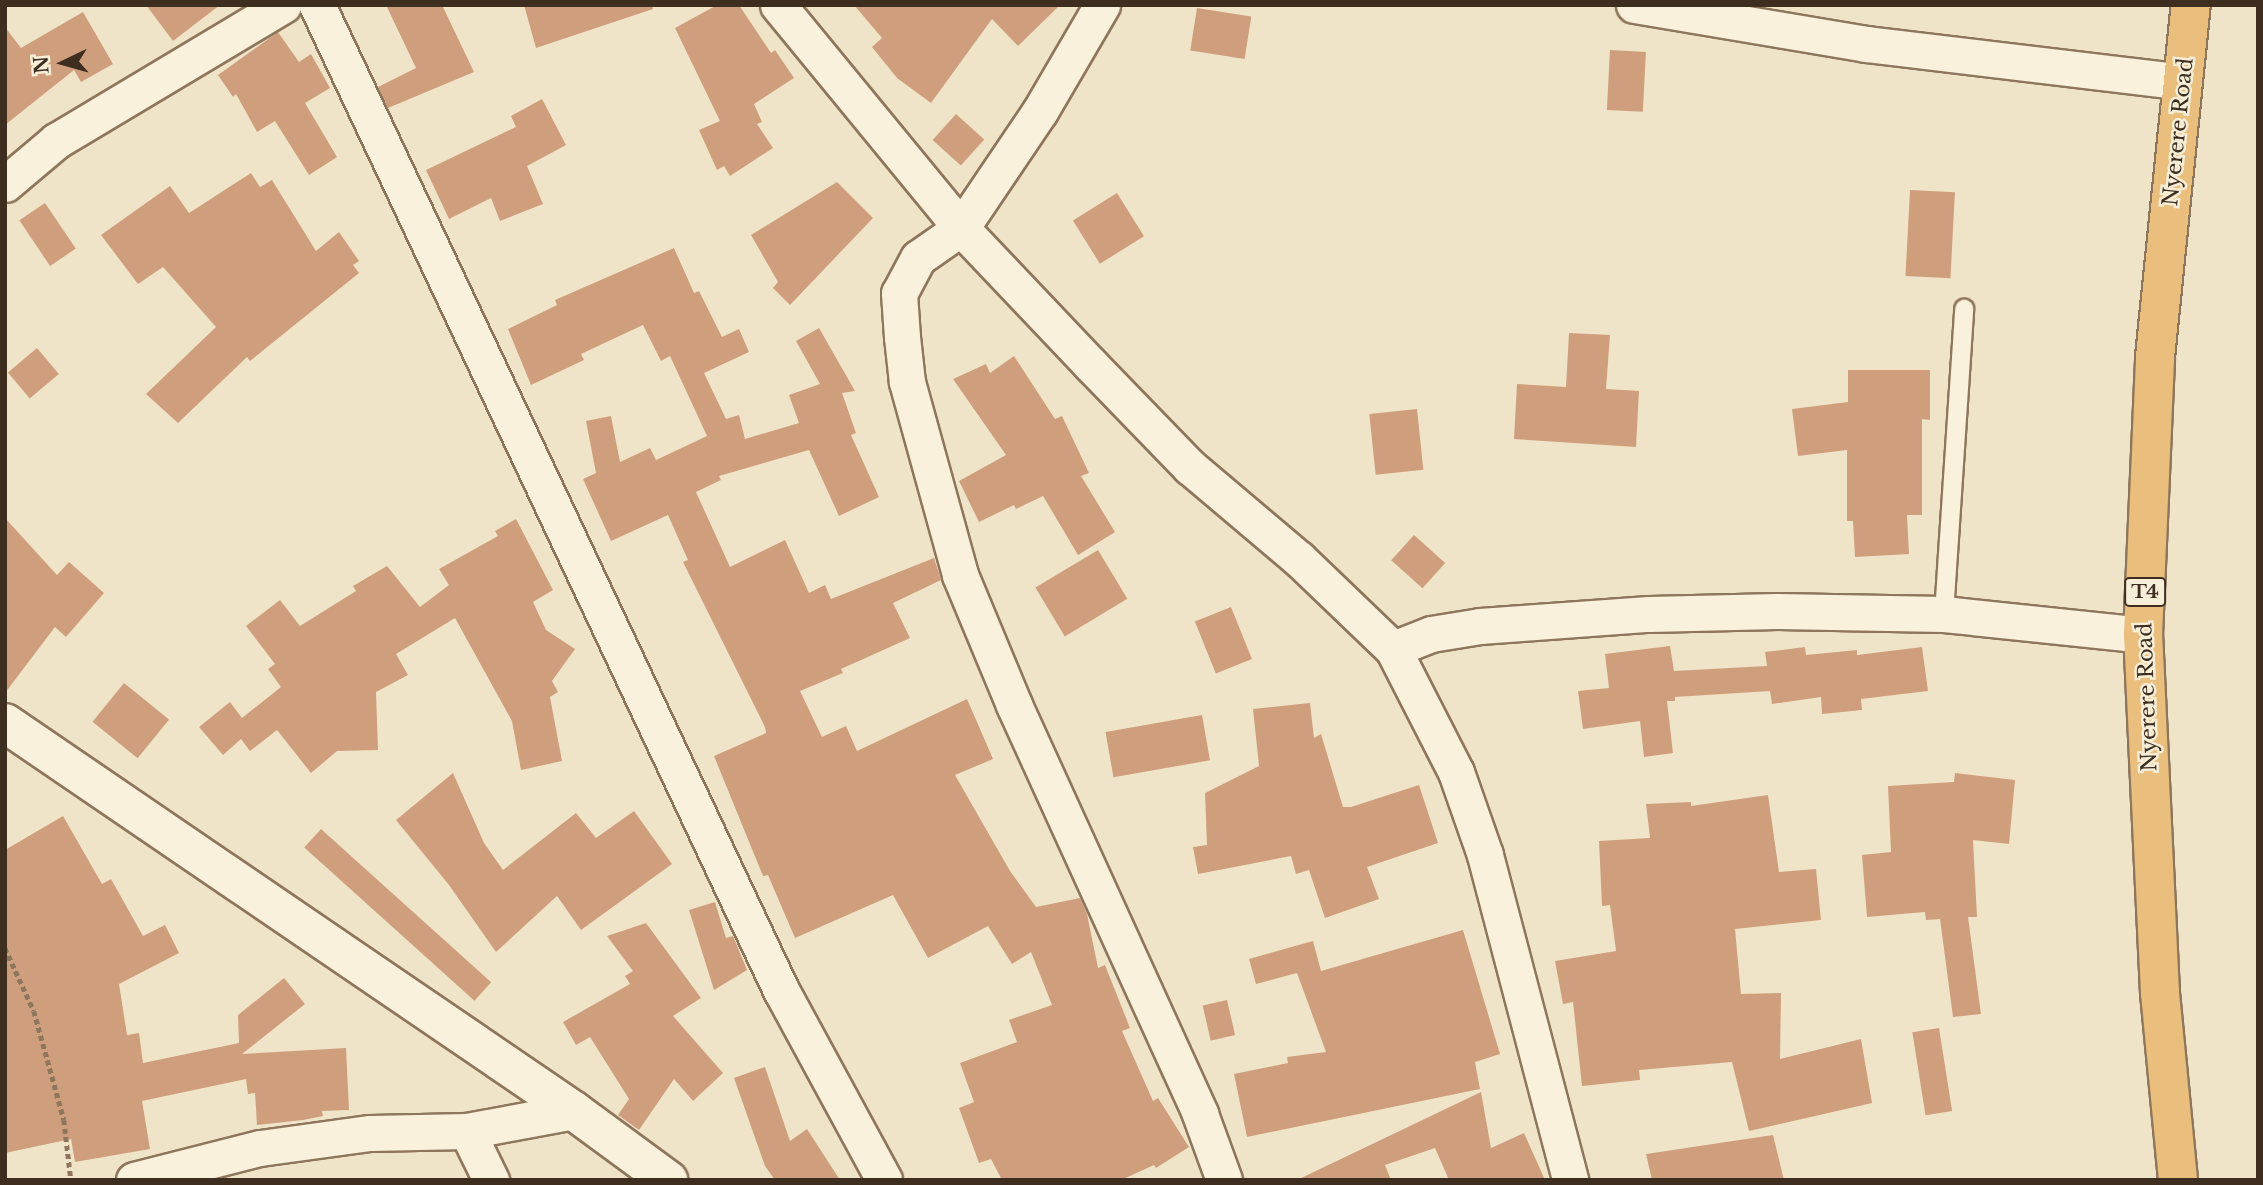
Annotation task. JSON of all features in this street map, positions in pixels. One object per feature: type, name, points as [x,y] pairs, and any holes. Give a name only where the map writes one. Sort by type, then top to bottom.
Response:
[{"type":"highway","name":"Nyerere Road","points":[[2178,1180],[2160,993],[2143,635],[2155,357],[2190,5]]},
{"type":"main road","points":[[5,723],[574,1111],[668,1180]]},
{"type":"street","points":[[5,184],[56,141],[283,5]]},
{"type":"street","points":[[317,5],[781,990],[884,1180]]},
{"type":"street","points":[[778,5],[961,228],[1190,467],[1299,559],[1393,649],[1456,772],[1485,855],[1570,1180]]},
{"type":"street","points":[[1102,5],[1040,111],[961,228],[918,258],[899,293],[907,382],[960,575],[1014,705],[1200,1114],[1224,1180]]},
{"type":"street","points":[[1634,5],[1866,44],[2183,82]]},
{"type":"street","points":[[1393,649],[1431,634],[1480,626],[1649,614],[1777,611],[1944,614],[2143,635]]},
{"type":"street","points":[[134,1180],[184,1173],[260,1147],[338,1136],[467,1130],[574,1111]]},
{"type":"street","points":[[467,1130],[492,1180]]},
{"type":"lane","points":[[1944,614],[1964,309]]},
{"type":"path","points":[[5,948],[34,1011],[64,1120],[71,1180]]},
{"type":"building","points":[[146,5],[220,5],[173,41]]},
{"type":"building","points":[[386,5],[442,5],[474,72],[388,108],[378,87],[416,68]]},
{"type":"building","points":[[524,5],[652,5],[653,9],[536,48]]},
{"type":"building","points":[[717,5],[739,5],[771,53],[775,50],[794,78],[754,104],[762,122],[757,124],[773,148],[730,176],[724,166],[717,170],[699,130],[720,121],[675,28]]},
{"type":"building","points":[[854,5],[1060,5],[1018,46],[992,19],[931,103],[897,78],[872,47],[882,38]]},
{"type":"building","points":[[1197,8],[1251,17],[1245,59],[1190,50]]},
{"type":"building","points":[[83,12],[113,64],[81,82],[74,70],[5,125],[5,27],[21,48]]},
{"type":"building","points":[[278,32],[299,62],[311,54],[330,88],[305,103],[337,157],[309,175],[275,121],[257,132],[236,94],[233,97],[218,75]]},
{"type":"building","points":[[1610,50],[1646,52],[1643,112],[1607,110]]},
{"type":"building","points":[[542,99],[566,145],[527,166],[543,204],[500,221],[491,198],[449,219],[426,170],[516,127],[511,116]]},
{"type":"building","points":[[956,114],[984,139],[961,165],[933,140]]},
{"type":"building","points":[[251,173],[260,187],[272,180],[316,251],[339,232],[359,261],[353,265],[359,273],[250,361],[247,357],[178,423],[146,394],[216,327],[163,267],[138,284],[101,235],[170,186],[189,213]]},
{"type":"building","points":[[837,182],[873,218],[790,305],[773,288],[778,282],[751,235]]},
{"type":"building","points":[[1910,190],[1955,192],[1950,278],[1905,276]]},
{"type":"building","points":[[1117,193],[1144,236],[1100,264],[1073,221]]},
{"type":"building","points":[[45,203],[76,249],[50,266],[19,220]]},
{"type":"building","points":[[674,248],[694,293],[699,291],[722,337],[739,329],[749,352],[704,373],[726,419],[739,415],[745,439],[799,423],[789,395],[820,384],[796,341],[819,328],[855,391],[842,393],[856,433],[851,435],[879,497],[839,516],[809,450],[719,476],[721,480],[696,492],[730,567],[785,540],[809,593],[825,585],[831,599],[934,558],[941,580],[893,603],[910,638],[841,669],[843,673],[800,691],[822,737],[846,726],[857,751],[967,699],[993,759],[955,775],[1010,871],[1036,907],[1080,898],[1087,914],[1098,968],[1105,965],[1130,1028],[1122,1031],[1153,1101],[1158,1098],[1189,1147],[1156,1168],[1154,1165],[1121,1180],[1002,1180],[991,1159],[979,1163],[959,1108],[974,1102],[960,1063],[1017,1042],[1009,1020],[1052,1005],[1031,952],[1012,964],[988,926],[928,958],[893,895],[795,938],[768,875],[763,876],[714,756],[766,733],[765,727],[683,562],[688,560],[668,515],[611,541],[583,479],[596,473],[586,421],[611,416],[620,462],[650,448],[656,460],[707,436],[670,356],[661,361],[643,325],[581,354],[584,360],[531,385],[508,329],[557,305],[555,300]]},
{"type":"building","points":[[1569,333],[1610,335],[1606,389],[1639,391],[1636,447],[1514,439],[1517,384],[1566,387]]},
{"type":"building","points":[[37,348],[59,374],[30,398],[8,372]]},
{"type":"building","points":[[1014,356],[1055,419],[1062,416],[1089,473],[1081,476],[1115,532],[1078,555],[1043,496],[1016,509],[1014,505],[979,522],[959,481],[1006,455],[953,379],[986,364],[990,373]]},
{"type":"building","points":[[1848,370],[1930,370],[1930,420],[1922,419],[1922,515],[1907,515],[1909,554],[1855,557],[1853,521],[1847,521],[1847,450],[1798,456],[1792,409],[1848,402]]},
{"type":"building","points":[[1417,409],[1423,470],[1376,475],[1369,414]]},
{"type":"building","points":[[5,518],[57,575],[69,562],[104,593],[66,637],[55,627],[5,693]]},
{"type":"building","points":[[516,519],[553,590],[533,602],[546,630],[575,649],[552,681],[558,692],[550,697],[562,761],[521,770],[512,721],[455,618],[396,654],[408,675],[376,692],[378,750],[337,751],[311,773],[277,730],[250,751],[241,739],[223,755],[199,727],[230,702],[242,718],[281,687],[268,669],[275,664],[246,626],[280,600],[300,626],[356,591],[353,586],[387,566],[420,607],[449,585],[439,569],[498,536],[495,531]]},
{"type":"building","points":[[1414,535],[1445,563],[1422,588],[1391,560]]},
{"type":"building","points":[[1098,550],[1127,599],[1065,636],[1035,588]]},
{"type":"building","points":[[1231,607],[1252,659],[1216,674],[1195,622]]},
{"type":"building","points":[[1670,646],[1674,671],[1767,666],[1765,652],[1805,647],[1806,655],[1857,650],[1857,655],[1922,647],[1928,691],[1861,699],[1862,710],[1822,714],[1821,697],[1772,704],[1770,691],[1675,697],[1675,701],[1667,701],[1673,753],[1644,757],[1640,721],[1583,729],[1578,691],[1609,688],[1605,654]]},
{"type":"building","points":[[124,683],[169,720],[138,758],[93,722]]},
{"type":"building","points":[[1310,703],[1314,738],[1321,734],[1343,807],[1351,807],[1419,785],[1438,843],[1367,867],[1379,899],[1325,918],[1309,870],[1296,874],[1291,856],[1198,874],[1193,847],[1207,845],[1205,793],[1259,766],[1253,709]]},
{"type":"building","points":[[1202,715],[1210,760],[1113,777],[1105,732]]},
{"type":"building","points":[[453,773],[484,843],[503,870],[576,813],[596,838],[634,811],[672,864],[581,930],[557,896],[496,952],[449,885],[396,820]]},
{"type":"building","points":[[1955,773],[2015,780],[2009,844],[1973,840],[1977,917],[1968,917],[1981,1014],[1953,1017],[1940,919],[1926,920],[1925,912],[1867,917],[1862,855],[1891,852],[1888,786],[1954,782]]},
{"type":"building","points":[[1768,795],[1779,872],[1816,869],[1821,920],[1735,929],[1741,994],[1781,993],[1780,1059],[1861,1039],[1872,1103],[1749,1131],[1732,1062],[1639,1070],[1640,1080],[1582,1086],[1573,1002],[1563,1004],[1555,961],[1616,951],[1610,905],[1602,906],[1599,841],[1650,838],[1646,804],[1691,802],[1691,806]]},
{"type":"building","points":[[63,816],[102,884],[111,879],[143,936],[165,925],[179,953],[119,984],[127,1035],[139,1033],[143,1063],[239,1043],[238,1015],[284,978],[305,1004],[242,1054],[346,1048],[349,1110],[322,1111],[323,1116],[257,1125],[255,1093],[248,1094],[246,1079],[142,1101],[150,1149],[75,1162],[71,1139],[5,1153],[5,850]]},
{"type":"building","points":[[321,829],[491,982],[474,1001],[304,848]]},
{"type":"building","points":[[715,902],[726,938],[733,936],[747,970],[714,990],[689,910]]},
{"type":"building","points":[[646,923],[701,998],[673,1016],[723,1073],[693,1101],[674,1079],[639,1130],[618,1115],[629,1099],[590,1037],[576,1045],[563,1022],[630,984],[625,976],[633,971],[607,936]]},
{"type":"building","points":[[1463,930],[1500,1054],[1475,1062],[1480,1089],[1247,1137],[1234,1074],[1288,1063],[1287,1057],[1326,1052],[1297,973],[1256,984],[1249,959],[1313,941],[1321,971]]},
{"type":"building","points":[[1227,1000],[1235,1035],[1211,1041],[1203,1006]]},
{"type":"building","points":[[1939,1028],[1952,1111],[1925,1115],[1912,1032]]},
{"type":"building","points":[[765,1067],[790,1141],[807,1129],[840,1180],[775,1180],[765,1166],[734,1078]]},
{"type":"building","points":[[1481,1092],[1491,1148],[1524,1133],[1545,1180],[1449,1180],[1435,1148],[1385,1165],[1391,1180],[1297,1180]]},
{"type":"building","points":[[1773,1135],[1784,1180],[1652,1180],[1646,1154]]}]
